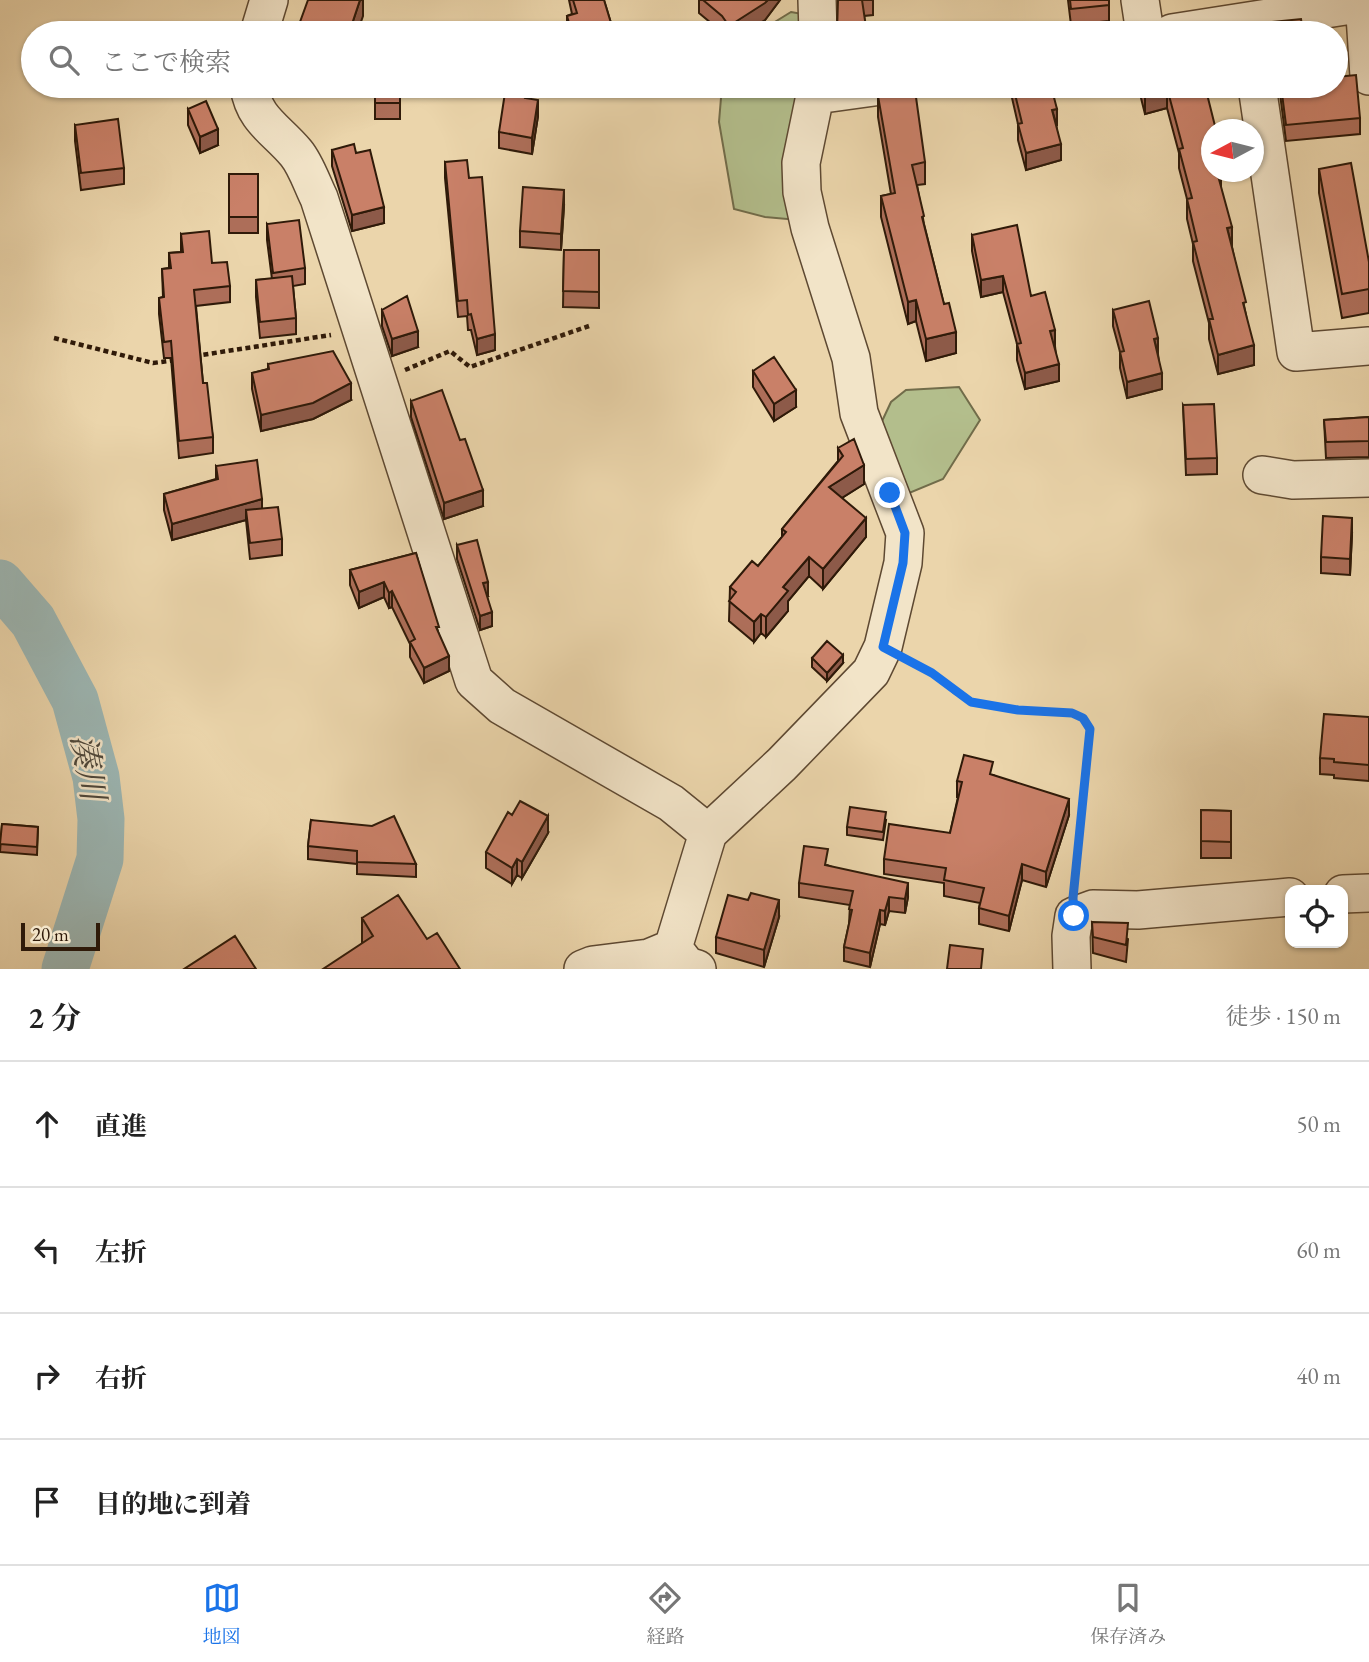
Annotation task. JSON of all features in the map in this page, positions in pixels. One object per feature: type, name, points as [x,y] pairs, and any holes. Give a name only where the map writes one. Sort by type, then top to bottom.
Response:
[{"type":"street","points":[[263,21],[269,0]]},
{"type":"street","points":[[817,0],[818,21]]},
{"type":"street","points":[[1140,0],[1143,21]]},
{"type":"street","points":[[1276,21],[1364,1],[1369,76]]},
{"type":"street","points":[[251,98],[267,125],[297,154],[319,198],[474,681],[502,706],[671,803],[708,833]]},
{"type":"street","points":[[583,969],[593,965],[649,958],[685,959],[708,833],[782,764],[871,672],[883,647],[903,563],[905,533],[859,413],[851,358],[810,228],[802,192],[802,163],[815,98]]},
{"type":"street","points":[[1259,98],[1296,352],[1369,346]]},
{"type":"street","points":[[1262,475],[1293,480],[1369,478]]},
{"type":"street","points":[[1348,894],[1369,893]]},
{"type":"street","points":[[1072,969],[1071,936],[1074,916],[1093,909],[1138,910],[1285,897]]},
{"type":"path","points":[[378,382],[450,351],[470,367],[589,326]]},
{"type":"path","points":[[192,357],[361,330]]},
{"type":"path","points":[[54,338],[153,363],[179,359]]},
{"type":"path","points":[[883,647],[932,673],[971,702],[1018,710],[1072,713],[1083,718],[1090,729],[1090,743],[1073,898],[1074,916]]},
{"type":"green space","points":[[791,12],[808,15],[809,21],[776,21]]},
{"type":"green space","points":[[721,98],[807,98],[798,220],[765,217],[734,209],[719,122]]},
{"type":"green space","points":[[959,387],[980,420],[943,479],[902,496],[876,434],[891,402],[906,390]]},
{"type":"building","points":[[308,0],[360,0],[353,21],[300,21]]},
{"type":"building","points":[[573,0],[604,0],[610,21],[568,21],[567,16],[577,13]]},
{"type":"building","points":[[703,0],[768,0],[737,21],[726,21]]},
{"type":"building","points":[[838,0],[862,0],[865,21],[837,21]]},
{"type":"building","points":[[1070,0],[1109,0],[1109,5],[1071,9]]},
{"type":"building","points":[[1356,75],[1360,118],[1286,125],[1283,98],[1348,98],[1348,76]]},
{"type":"building","points":[[375,98],[400,98],[400,103],[375,103]]},
{"type":"building","points":[[504,98],[538,100],[532,138],[499,132]]},
{"type":"building","points":[[878,98],[916,98],[925,162],[912,165],[944,304],[949,303],[956,332],[926,339],[916,300],[908,302],[881,196],[895,193]]},
{"type":"building","points":[[1016,98],[1054,98],[1057,109],[1052,110],[1061,144],[1026,153],[1018,124],[1022,123]]},
{"type":"building","points":[[1170,98],[1208,98],[1213,119],[1201,119],[1201,182],[1220,182],[1232,227],[1227,228],[1254,345],[1218,355],[1209,319],[1213,319],[1193,242],[1197,241],[1187,199],[1192,198],[1179,149],[1183,148]]},
{"type":"building","points":[[206,101],[218,129],[200,137],[188,109]]},
{"type":"building","points":[[118,119],[124,168],[81,173],[75,125]]},
{"type":"building","points":[[354,144],[356,153],[370,150],[384,207],[352,215],[332,150]]},
{"type":"building","points":[[467,160],[469,178],[482,177],[495,334],[477,339],[471,314],[468,315],[467,300],[458,301],[445,162]]},
{"type":"building","points":[[1351,163],[1369,262],[1369,289],[1342,294],[1319,169]]},
{"type":"building","points":[[229,174],[258,174],[258,217],[229,217]]},
{"type":"building","points":[[523,187],[564,190],[561,234],[520,231]]},
{"type":"building","points":[[299,220],[305,268],[273,273],[267,224]]},
{"type":"building","points":[[1017,225],[1031,296],[1045,292],[1055,330],[1050,331],[1059,364],[1025,373],[1017,344],[1021,343],[1003,276],[981,280],[972,235]]},
{"type":"building","points":[[209,231],[212,263],[227,262],[230,286],[194,290],[203,383],[207,383],[213,437],[179,441],[171,341],[164,342],[159,298],[164,297],[162,269],[171,268],[169,253],[183,252],[181,234]]},
{"type":"building","points":[[564,250],[599,250],[599,292],[563,291]]},
{"type":"building","points":[[292,276],[296,318],[260,322],[256,280]]},
{"type":"building","points":[[407,296],[418,331],[392,339],[382,310]]},
{"type":"building","points":[[1149,301],[1158,338],[1154,339],[1162,373],[1127,382],[1120,352],[1124,351],[1113,310]]},
{"type":"building","points":[[333,351],[351,383],[313,403],[261,415],[252,373],[269,369],[268,364]]},
{"type":"building","points":[[774,357],[796,390],[774,404],[753,371]]},
{"type":"building","points":[[442,390],[460,440],[465,439],[483,490],[444,503],[411,401]]},
{"type":"building","points":[[1214,404],[1217,458],[1186,459],[1183,405]]},
{"type":"building","points":[[1369,417],[1369,441],[1326,442],[1324,420]]},
{"type":"building","points":[[854,439],[864,465],[829,487],[866,518],[823,569],[809,557],[783,587],[788,591],[766,617],[761,614],[754,622],[729,601],[736,592],[730,587],[752,561],[758,566],[786,532],[782,529],[843,456],[838,448]]},
{"type":"building","points":[[257,460],[262,499],[172,524],[164,494],[218,479],[216,466]]},
{"type":"building","points":[[278,507],[282,539],[250,543],[246,510]]},
{"type":"building","points":[[1323,516],[1352,518],[1350,559],[1321,557]]},
{"type":"building","points":[[477,540],[488,582],[483,583],[492,612],[480,616],[457,545]]},
{"type":"building","points":[[416,553],[439,627],[436,627],[449,656],[424,668],[410,642],[415,639],[392,591],[389,593],[384,582],[359,592],[350,570]]},
{"type":"building","points":[[827,641],[843,655],[827,673],[812,658]]},
{"type":"building","points":[[1324,714],[1369,717],[1369,765],[1320,758]]},
{"type":"building","points":[[964,755],[993,762],[990,774],[1069,799],[1046,872],[1022,864],[1009,916],[979,908],[984,888],[944,880],[946,868],[884,859],[889,824],[950,833],[962,782],[957,781]]},
{"type":"building","points":[[520,801],[548,816],[522,862],[517,859],[512,868],[486,852],[508,812],[512,815]]},
{"type":"building","points":[[850,807],[886,812],[883,832],[847,827]]},
{"type":"building","points":[[1201,810],[1231,811],[1231,842],[1201,841]]},
{"type":"building","points":[[394,816],[416,864],[357,862],[357,851],[308,846],[311,820],[372,826]]},
{"type":"building","points":[[2,824],[38,827],[37,847],[0,844]]},
{"type":"building","points":[[804,846],[828,849],[825,865],[908,883],[905,899],[889,897],[885,911],[880,910],[870,953],[844,947],[853,891],[799,883]]},
{"type":"building","points":[[751,893],[779,900],[764,950],[716,937],[728,895],[748,900]]},
{"type":"building","points":[[398,895],[427,939],[437,933],[460,969],[323,969],[373,936],[362,918]]},
{"type":"building","points":[[1092,922],[1128,923],[1126,945],[1093,937]]},
{"type":"building","points":[[235,936],[256,969],[184,969]]},
{"type":"building","points":[[950,945],[983,949],[981,969],[947,969]]},
{"type":"waterway","name":"湊川","points":[[0,583],[33,621],[75,700],[96,777],[101,819],[100,859],[65,969]]},
{"type":"route","points":[[890,493],[905,533],[903,563],[883,647],[932,673],[971,702],[1018,710],[1072,713],[1083,718],[1090,729],[1073,898],[1074,916]]}]
